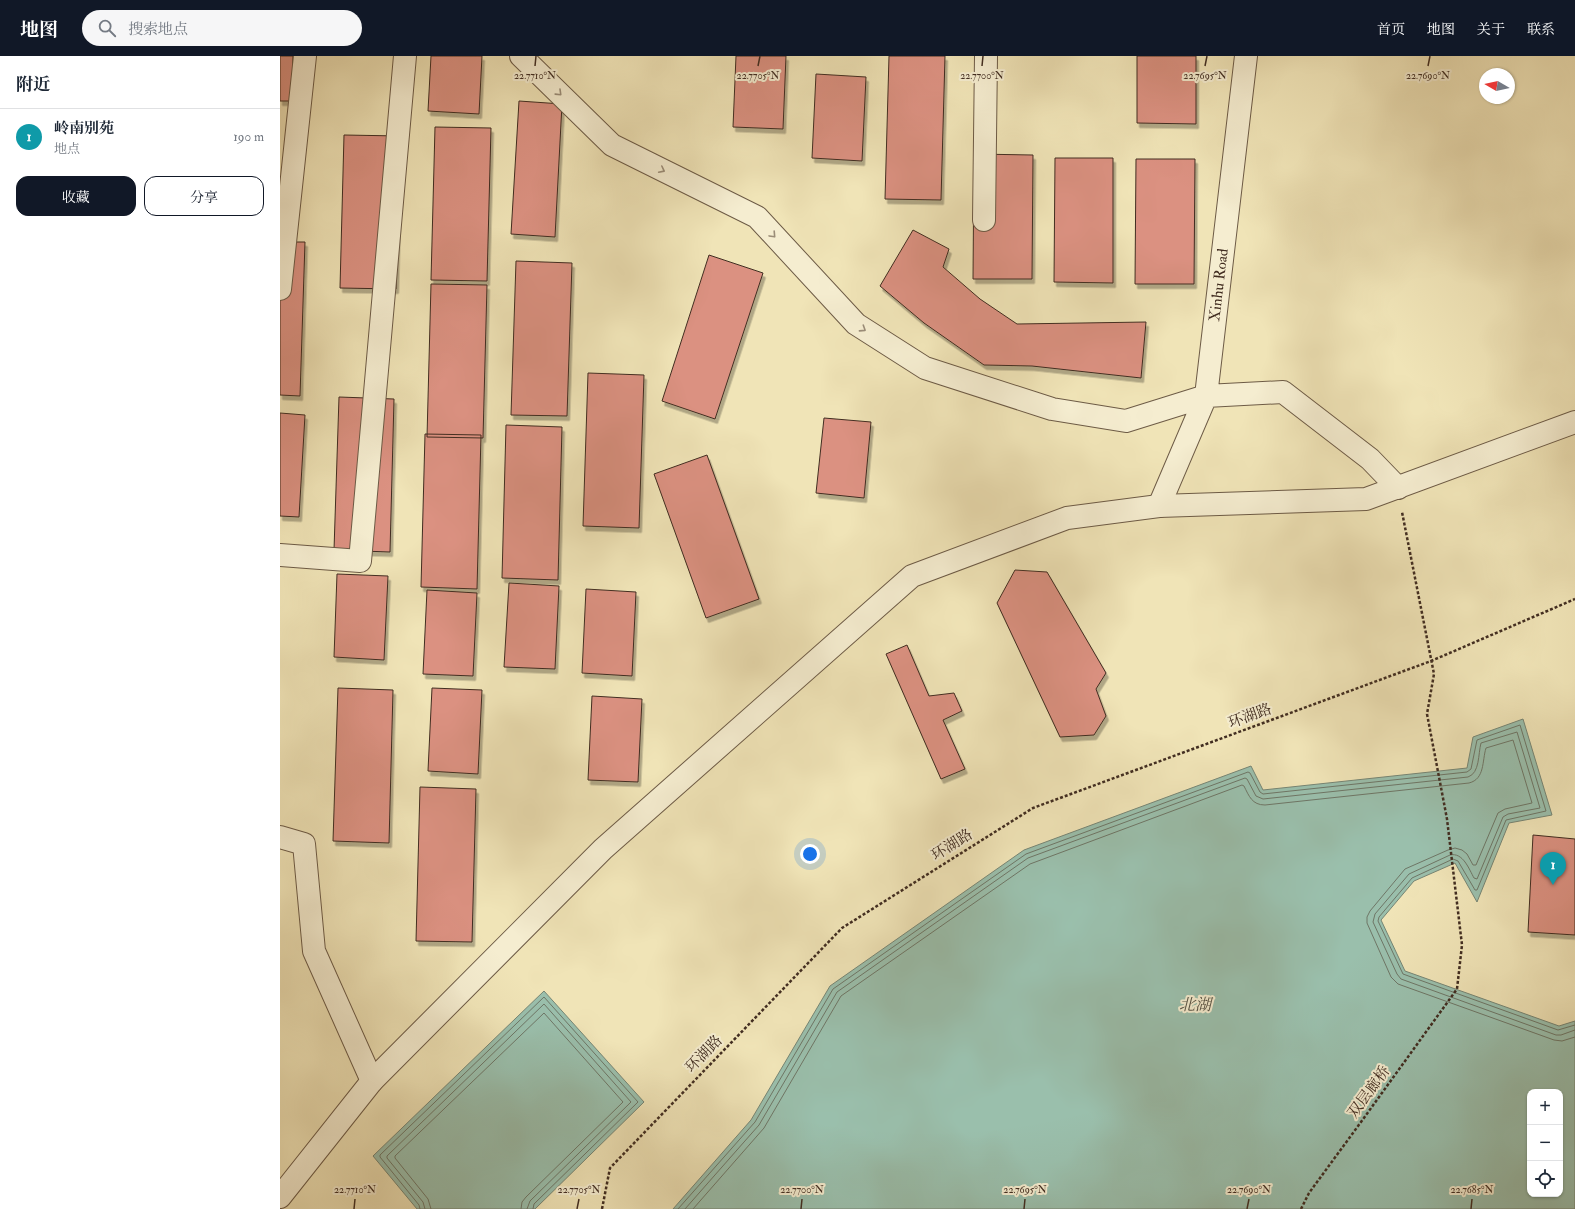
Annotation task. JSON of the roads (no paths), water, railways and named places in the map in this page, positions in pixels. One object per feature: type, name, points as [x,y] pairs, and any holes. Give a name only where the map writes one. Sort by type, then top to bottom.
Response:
[{"type":"street","points":[[280,289],[305,56]]},
{"type":"street","points":[[280,555],[360,561],[405,56]]},
{"type":"street","points":[[521,56],[612,145],[757,217],[856,324],[925,368],[1052,409],[1126,421],[1206,396],[1283,392],[1370,459],[1398,488]]},
{"type":"street","points":[[984,220],[986,56]]},
{"type":"street","name":"Xinhu Road","points":[[1159,506],[1206,396],[1246,56]]},
{"type":"street","points":[[280,1197],[372,1081],[603,849],[912,576],[1067,518],[1159,506],[1366,499],[1575,422]]},
{"type":"street","points":[[280,837],[304,844],[314,951],[372,1081]]},
{"type":"water","name":"北湖","points":[[1523,719],[1552,815],[1509,823],[1477,902],[1455,863],[1414,881],[1381,920],[1405,971],[1559,1026],[1575,1021],[1575,1209],[673,1209],[751,1120],[830,986],[1024,850],[1251,766],[1263,790],[1467,768],[1473,737]]},
{"type":"water","points":[[544,991],[644,1102],[535,1209],[417,1209],[373,1156]]},
{"type":"place","name":"岭南别苑","points":[[1553,885]]}]
